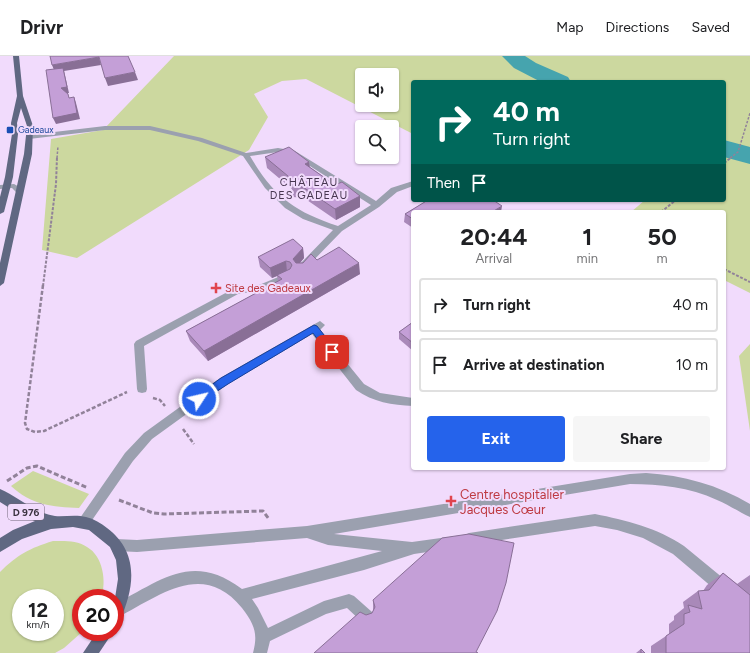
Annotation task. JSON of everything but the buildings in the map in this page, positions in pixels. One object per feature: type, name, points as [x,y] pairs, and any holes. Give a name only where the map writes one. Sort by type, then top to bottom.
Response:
[{"type":"main road","points":[[0,283],[28,154],[30,126],[20,96],[16,56]]},
{"type":"main road","points":[[0,212],[3,186],[15,134],[14,123],[20,96]]},
{"type":"main road","name":"D 976","points":[[0,495],[28,513],[55,522]]},
{"type":"main road","points":[[0,546],[29,529],[55,522],[84,522],[95,527],[116,545],[122,558],[124,573],[123,589]]},
{"type":"main road","points":[[90,653],[99,641]]},
{"type":"street","points":[[29,137],[105,128],[150,128],[200,138],[246,155],[278,150],[293,152],[376,205]]},
{"type":"street","points":[[246,155],[269,190],[296,212],[339,230]]},
{"type":"street","points":[[300,270],[339,230],[376,205],[394,190],[411,184]]},
{"type":"street","points":[[3,186],[14,186],[20,191]]},
{"type":"street","points":[[142,389],[139,344],[236,290],[261,288],[288,276]]},
{"type":"street","points":[[84,522],[138,446],[174,416],[224,381],[317,327],[360,387],[369,395],[384,400],[411,402]]},
{"type":"street","points":[[116,545],[136,546],[307,532],[622,481],[650,478],[693,484],[721,495],[750,511]]},
{"type":"street","points":[[240,596],[414,548],[595,520],[617,524],[646,533],[671,546],[678,550],[732,595]]},
{"type":"street","points":[[307,532],[328,539],[414,548]]},
{"type":"street","points":[[124,608],[170,584],[190,577],[208,579],[226,586],[240,596],[255,614],[263,637],[260,653]]},
{"type":"street","points":[[256,653],[263,637],[324,608],[349,601],[367,617]]},
{"type":"path","points":[[726,161],[738,152],[750,113]]},
{"type":"path","points":[[59,133],[56,184],[25,423],[27,429],[35,432],[44,431],[128,392],[142,389],[145,397],[160,400],[174,416],[194,444]]},
{"type":"path","points":[[664,210],[674,202]]},
{"type":"path","points":[[726,270],[750,282]]},
{"type":"path","points":[[7,481],[27,468],[37,466],[153,513],[263,511],[272,525]]},
{"type":"green space","points":[[174,56],[750,56],[750,293],[726,281],[726,210],[633,210],[643,202],[726,202],[726,80],[411,80],[411,133],[399,127],[399,120],[386,120],[370,112],[399,112],[399,68],[355,68],[355,104],[306,79],[282,81],[254,94],[268,117],[249,150],[77,258],[42,250],[51,139],[103,130]]},
{"type":"green space","points":[[750,344],[750,431],[739,356]]},
{"type":"green space","points":[[33,471],[89,494],[79,508],[51,506],[34,501],[11,486]]},
{"type":"green space","points":[[53,541],[75,542],[87,547],[97,557],[100,563],[103,589],[72,589],[72,641],[64,648],[55,653],[0,653],[0,572],[12,561],[31,549]]},
{"type":"waterway","points":[[513,56],[522,64],[556,80]]},
{"type":"waterway","points":[[726,149],[750,156]]},
{"type":"place","name":"Gadeaux","points":[[10,130]]},
{"type":"place","name":"Site des Gadeaux","points":[[216,288]]},
{"type":"place","name":"Centre hospitalier Jacques Cœur","points":[[451,501]]},
{"type":"district","name":"CHÂTEAU DES GADEAU","points":[[309,188]]},
{"type":"route","points":[[199,399],[224,381],[314,329],[332,352]]}]
